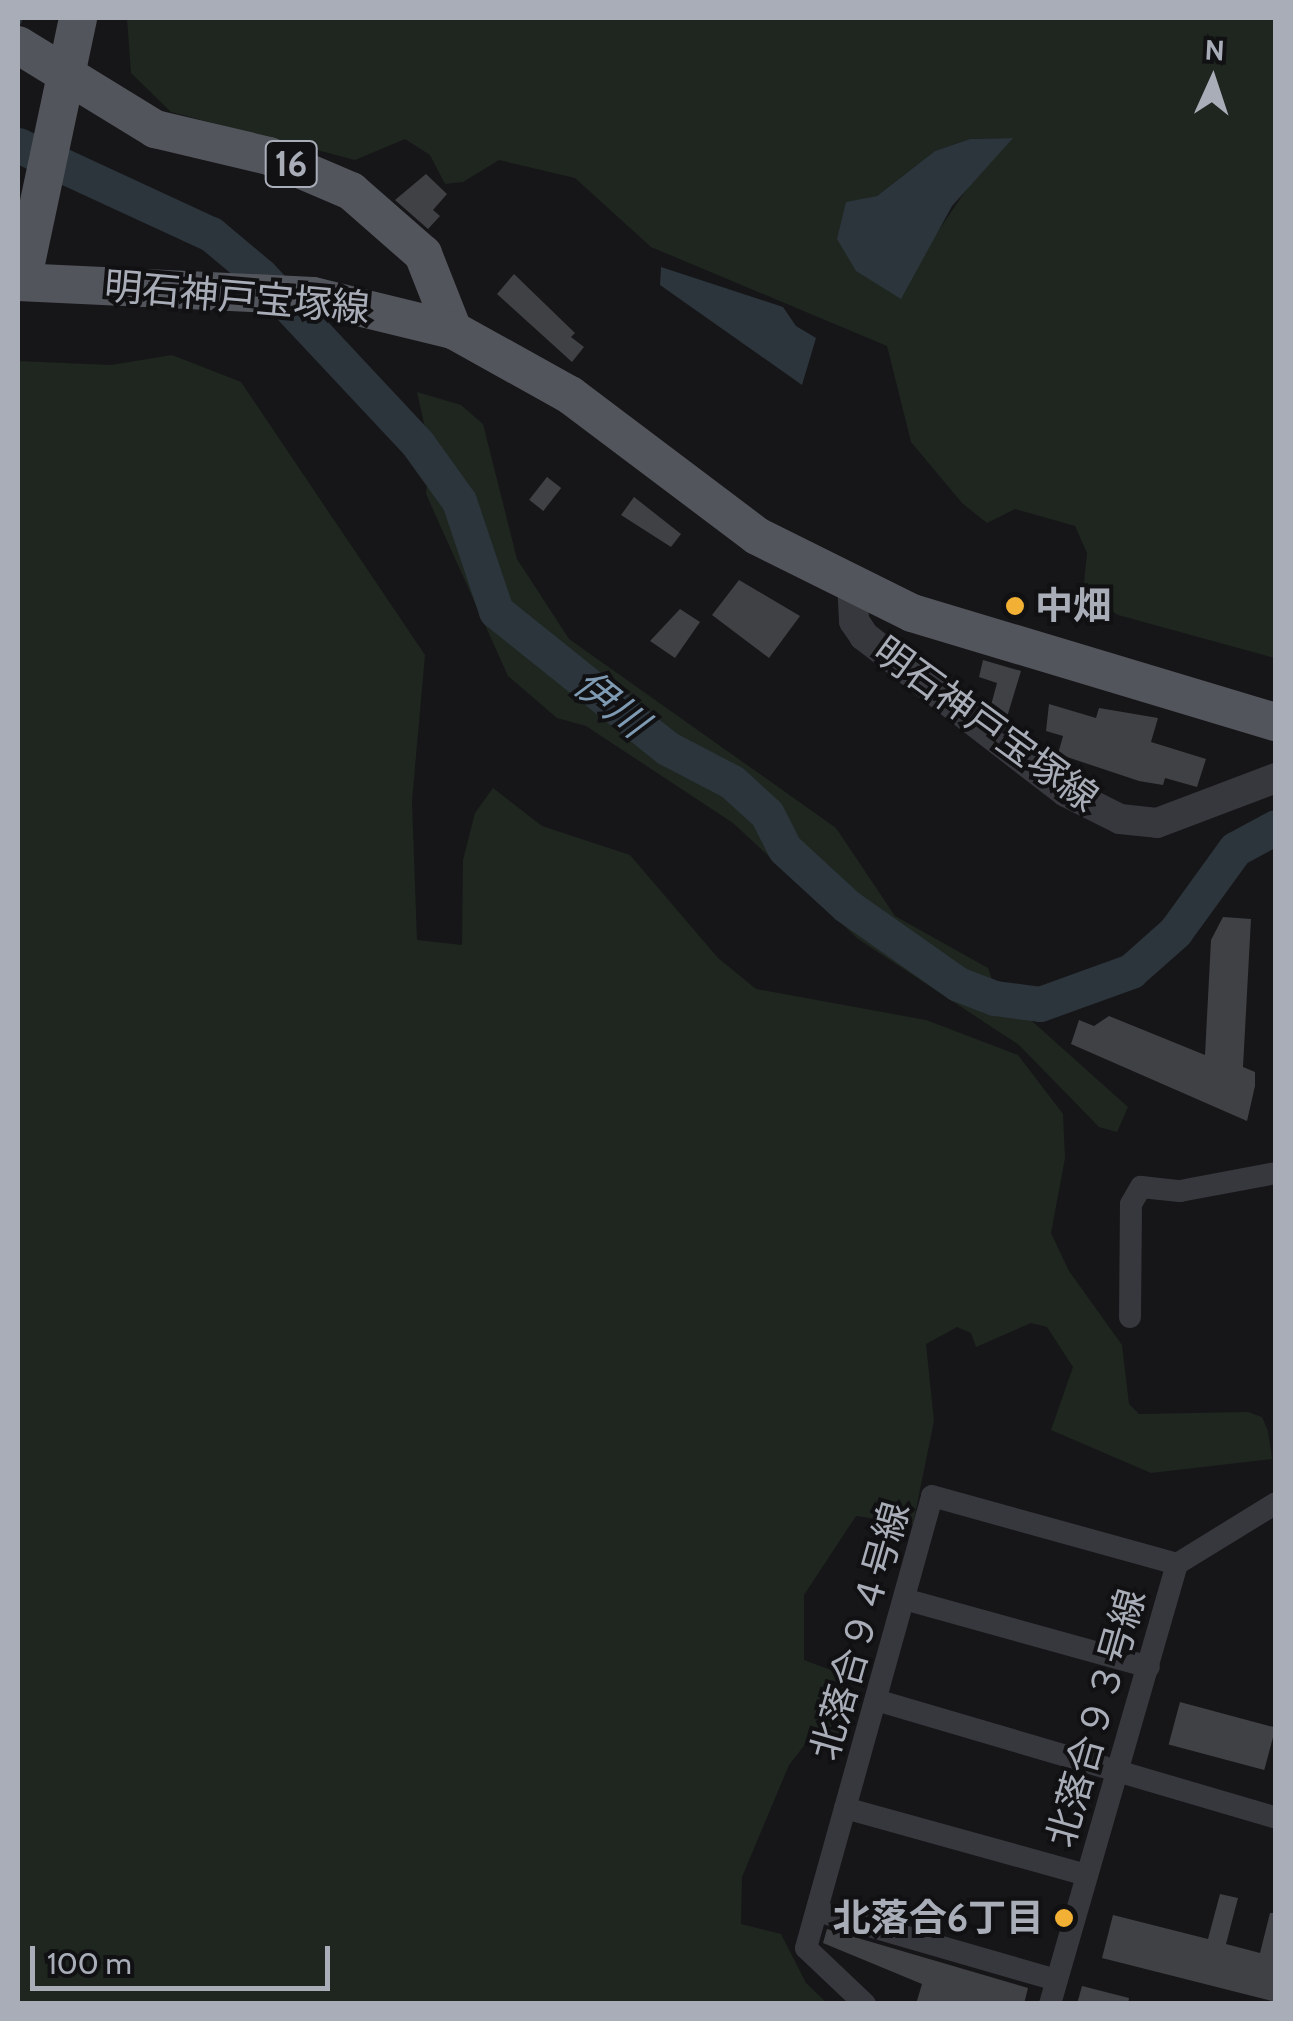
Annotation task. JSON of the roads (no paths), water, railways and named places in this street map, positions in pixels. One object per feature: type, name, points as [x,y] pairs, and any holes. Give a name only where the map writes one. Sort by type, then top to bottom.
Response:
[{"type":"main road","points":[[20,282],[56,140],[78,18]]},
{"type":"main road","name":"16","points":[[18,45],[156,129],[269,156],[351,192],[424,254],[453,330]]},
{"type":"main road","name":"明石神戸宝塚線","points":[[20,282],[313,296],[453,330],[570,395],[757,536],[912,614],[1276,722]]},
{"type":"main road","name":"明石神戸宝塚線","points":[[852,582],[918,592],[1276,698]]},
{"type":"street","name":"明石神戸宝塚線","points":[[852,582],[854,621],[864,636],[1066,792],[1120,819],[1157,823],[1276,778]]},
{"type":"street","points":[[1130,1317],[1131,1204],[1141,1187],[1180,1191],[1276,1173]]},
{"type":"street","name":"北落合９４号線","points":[[866,2004],[806,1948],[932,1496],[1178,1564]]},
{"type":"street","name":"北落合９３号線","points":[[1054,1992],[1178,1564],[1276,1503]]},
{"type":"street","points":[[904,1599],[1149,1666]]},
{"type":"street","points":[[876,1700],[1115,1774],[1276,1818]]},
{"type":"street","points":[[845,1808],[1087,1874]]},
{"type":"street","points":[[816,1911],[1054,1992]]},
{"type":"waterway","points":[[18,23],[20,18]]},
{"type":"waterway","name":"伊川","points":[[18,145],[211,234],[260,275],[418,444],[459,501],[496,611],[667,748],[732,782],[767,814],[785,849],[847,906],[958,984],[995,998],[1040,1004],[1131,971],[1175,932],[1235,849],[1276,827]]},
{"type":"place","name":"中畑","points":[[1015,606]]},
{"type":"place","name":"北落合6丁目","points":[[1064,1918]]}]
